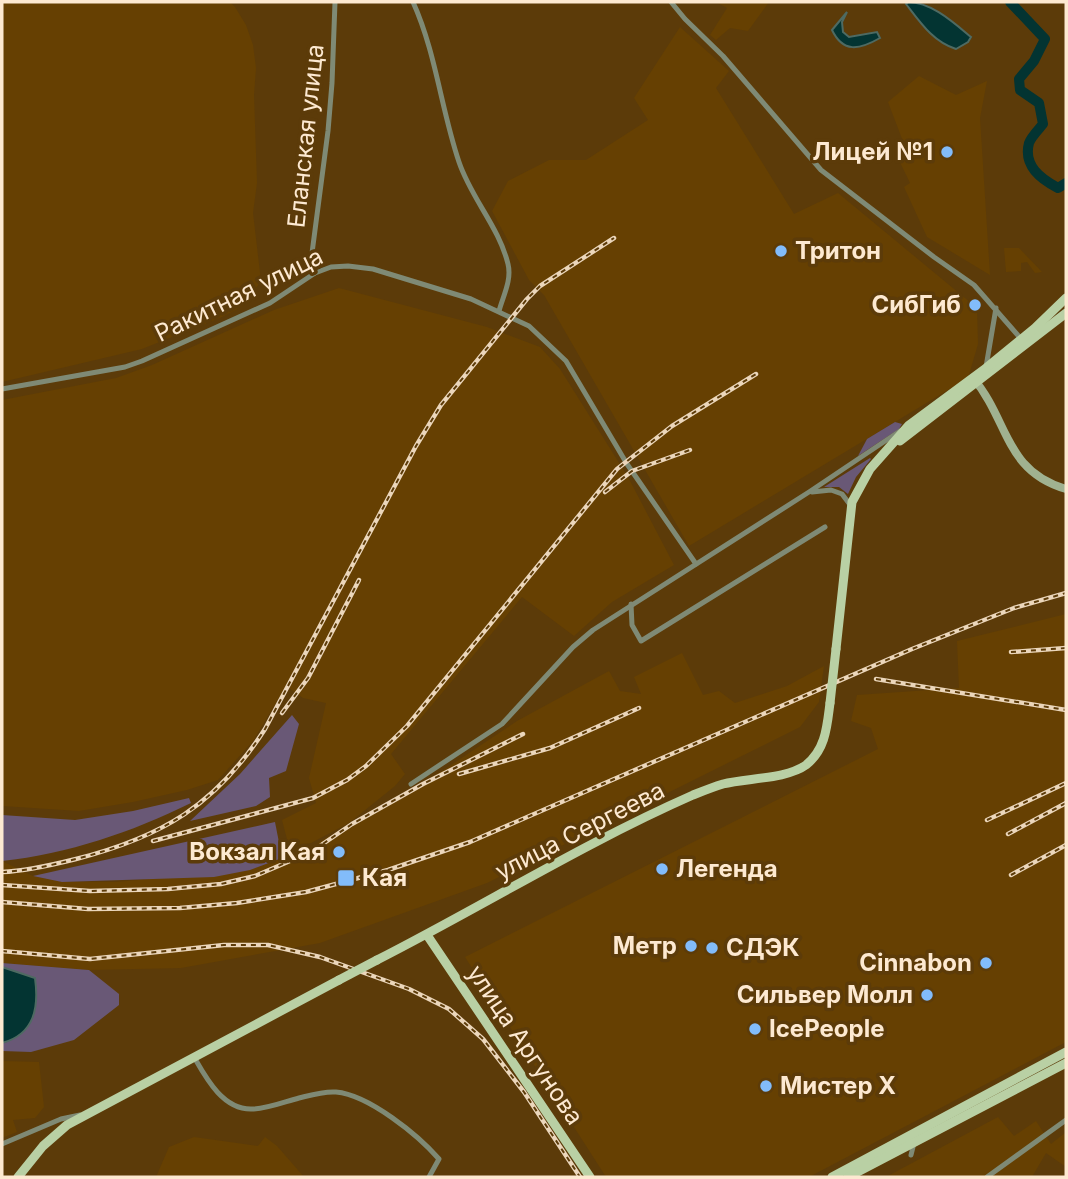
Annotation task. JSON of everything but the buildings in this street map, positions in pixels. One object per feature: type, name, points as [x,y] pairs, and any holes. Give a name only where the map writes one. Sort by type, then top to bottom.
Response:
[{"type":"main road","points":[[885,453],[1024,342],[1066,298]]},
{"type":"main road","points":[[885,453],[909,425],[1066,313]]},
{"type":"main road","name":"улица Сергеева","points":[[18,1177],[54,1135],[89,1113],[628,825],[696,793],[804,766],[818,752],[825,739],[851,507],[860,484],[885,453]]},
{"type":"main road","name":"улица Аргунова","points":[[427,934],[590,1177]]},
{"type":"main road","points":[[832,1177],[1066,1052]]},
{"type":"main road","points":[[848,1177],[1066,1063]]},
{"type":"street","name":"Еланская улица","points":[[315,273],[312,253],[329,119],[335,2]]},
{"type":"street","points":[[413,2],[423,23],[444,114],[460,166],[499,239],[508,264],[510,277],[499,311]]},
{"type":"street","points":[[671,2],[723,56],[821,170],[974,285],[1024,342]]},
{"type":"street","name":"Ракитная улица","points":[[2,389],[142,361],[270,303],[315,273],[331,267],[373,269],[471,299],[529,326],[566,361],[628,464],[696,564]]},
{"type":"street","points":[[986,368],[996,308]]},
{"type":"street","points":[[975,380],[1022,464],[1038,478],[1066,489]]},
{"type":"street","points":[[411,784],[502,724],[573,647],[631,604],[809,492],[909,425]]},
{"type":"street","points":[[865,455],[885,453]]},
{"type":"street","points":[[809,492],[831,491],[842,494],[851,507]]},
{"type":"street","points":[[631,604],[632,625],[641,641],[825,527]]},
{"type":"street","points":[[194,1057],[210,1084],[231,1103],[241,1108],[263,1107],[320,1093],[343,1093],[377,1109],[423,1141],[439,1159],[429,1177]]},
{"type":"street","points":[[2,1144],[61,1119],[89,1113]]},
{"type":"street","points":[[987,1177],[1066,1121]]},
{"type":"street","points":[[911,1155],[914,1143]]},
{"type":"shaded area","points":[[2,2],[230,2],[235,7],[246,25],[253,45],[256,68],[254,95],[257,183],[253,213],[261,281],[243,306],[142,349],[2,382]]},
{"type":"shaded area","points":[[716,2],[769,2],[748,31],[730,28],[716,40],[710,35],[727,8]]},
{"type":"shaded area","points":[[680,27],[729,71],[716,88],[794,214],[838,193],[977,308],[978,344],[968,378],[689,546],[544,295],[529,280],[492,211],[508,181],[549,160],[586,160],[648,120],[634,98]]},
{"type":"shaded area","points":[[919,76],[956,95],[987,81],[980,118],[990,275],[927,237],[904,187],[910,183],[894,150],[904,144],[888,102]]},
{"type":"shaded area","points":[[1004,248],[1019,248],[1042,272],[1035,273],[1027,262],[1021,263],[1021,271],[1006,272]]},
{"type":"shaded area","points":[[339,288],[487,327],[540,347],[560,369],[628,477],[674,565],[612,602],[574,636],[522,597],[391,754],[405,774],[395,786],[349,823],[311,843],[289,847],[282,820],[316,803],[309,778],[326,703],[303,698],[286,686],[253,741],[218,780],[187,790],[79,811],[2,806],[2,400],[116,378],[152,365],[274,310]]},
{"type":"shaded area","points":[[895,422],[902,424],[899,429],[858,456],[867,439]]},
{"type":"shaded area","points":[[870,458],[848,494],[839,487],[824,487]]},
{"type":"shaded area","points":[[1066,614],[1066,1042],[809,1177],[606,1177],[465,957],[878,749],[871,728],[851,721],[857,695],[959,688],[957,641]]},
{"type":"shaded area","points":[[682,653],[703,695],[719,691],[735,703],[787,686],[824,666],[819,702],[800,727],[487,883],[320,943],[181,968],[89,970],[2,963],[2,861],[33,876],[62,882],[116,882],[249,870],[306,850],[442,771],[517,721],[609,671],[620,691],[641,694],[634,677]]},
{"type":"shaded area","points":[[292,715],[299,724],[286,771],[269,778],[270,797],[256,806],[190,821],[240,774]]},
{"type":"shaded area","points":[[189,798],[191,803],[123,832],[51,853],[2,861],[2,815],[75,820],[133,811]]},
{"type":"shaded area","points":[[275,822],[282,858],[250,870],[214,877],[62,882],[33,876]]},
{"type":"shaded area","points":[[2,963],[89,970],[119,994],[119,1005],[74,1040],[31,1052],[2,1051],[2,1043],[7,1042],[35,978],[2,967]]},
{"type":"shaded area","points":[[2,1061],[39,1062],[44,1107],[35,1118],[13,1120],[17,1132],[2,1138]]},
{"type":"shaded area","points":[[998,1117],[1014,1136],[1036,1121],[1051,1144],[1066,1132],[1066,1167],[1046,1153],[1032,1177],[886,1177]]},
{"type":"shaded area","points":[[194,1137],[258,1146],[265,1137],[277,1146],[304,1177],[156,1177],[169,1147]]},
{"type":"water","points":[[908,2],[925,5],[941,14],[971,37],[968,42],[956,49],[940,42],[906,4]]},
{"type":"water","points":[[847,12],[842,22],[843,32],[849,37],[877,32],[880,38],[858,47],[841,43],[832,30]]},
{"type":"water","points":[[2,967],[35,978],[36,999],[28,1026],[13,1039],[2,1043]]},
{"type":"waterway","name":"Кая","points":[[1010,2],[1045,39],[1034,61],[1019,79],[1020,90],[1039,103],[1043,124],[1029,143],[1031,165],[1045,180],[1058,188],[1066,183]]},
{"type":"railway","points":[[2,872],[67,861],[135,840],[184,814],[227,778],[265,729],[416,446],[441,405],[540,286],[614,238]]},
{"type":"railway","points":[[153,841],[313,798],[347,780],[366,766],[407,726],[617,469],[672,426],[756,374]]},
{"type":"railway","points":[[605,492],[632,471],[690,450]]},
{"type":"railway","points":[[282,713],[308,678],[359,580]]},
{"type":"railway","points":[[2,902],[88,909],[180,908],[237,903],[306,892],[388,870],[470,842],[912,649],[1014,608],[1066,593]]},
{"type":"railway","points":[[1011,652],[1066,648]]},
{"type":"railway","points":[[876,679],[1066,710]]},
{"type":"railway","points":[[459,774],[550,748],[639,708]]},
{"type":"railway","points":[[2,885],[90,891],[168,889],[221,884],[255,876],[311,852],[352,824],[423,784],[523,734]]},
{"type":"railway","points":[[987,820],[1066,783]]},
{"type":"railway","points":[[1008,834],[1066,803]]},
{"type":"railway","points":[[1011,875],[1066,845]]},
{"type":"railway","points":[[2,951],[90,959],[224,945],[268,945],[320,957],[409,989],[449,1009],[483,1039],[524,1092],[580,1177]]},
{"type":"place","name":"Лицей №1","points":[[947,152]]},
{"type":"place","name":"Тритон","points":[[781,251]]},
{"type":"place","name":"СибГиб","points":[[975,305]]},
{"type":"place","name":"Вокзал Кая","points":[[339,852]]},
{"type":"place","name":"Легенда","points":[[662,869]]},
{"type":"place","name":"Кая","points":[[346,878]]},
{"type":"place","name":"Метр","points":[[691,946]]},
{"type":"place","name":"СДЭК","points":[[712,948]]},
{"type":"place","name":"Cinnabon","points":[[986,963]]},
{"type":"place","name":"Сильвер Молл","points":[[927,995]]},
{"type":"place","name":"IcePeople","points":[[755,1029]]},
{"type":"place","name":"Мистер Х","points":[[766,1086]]}]
